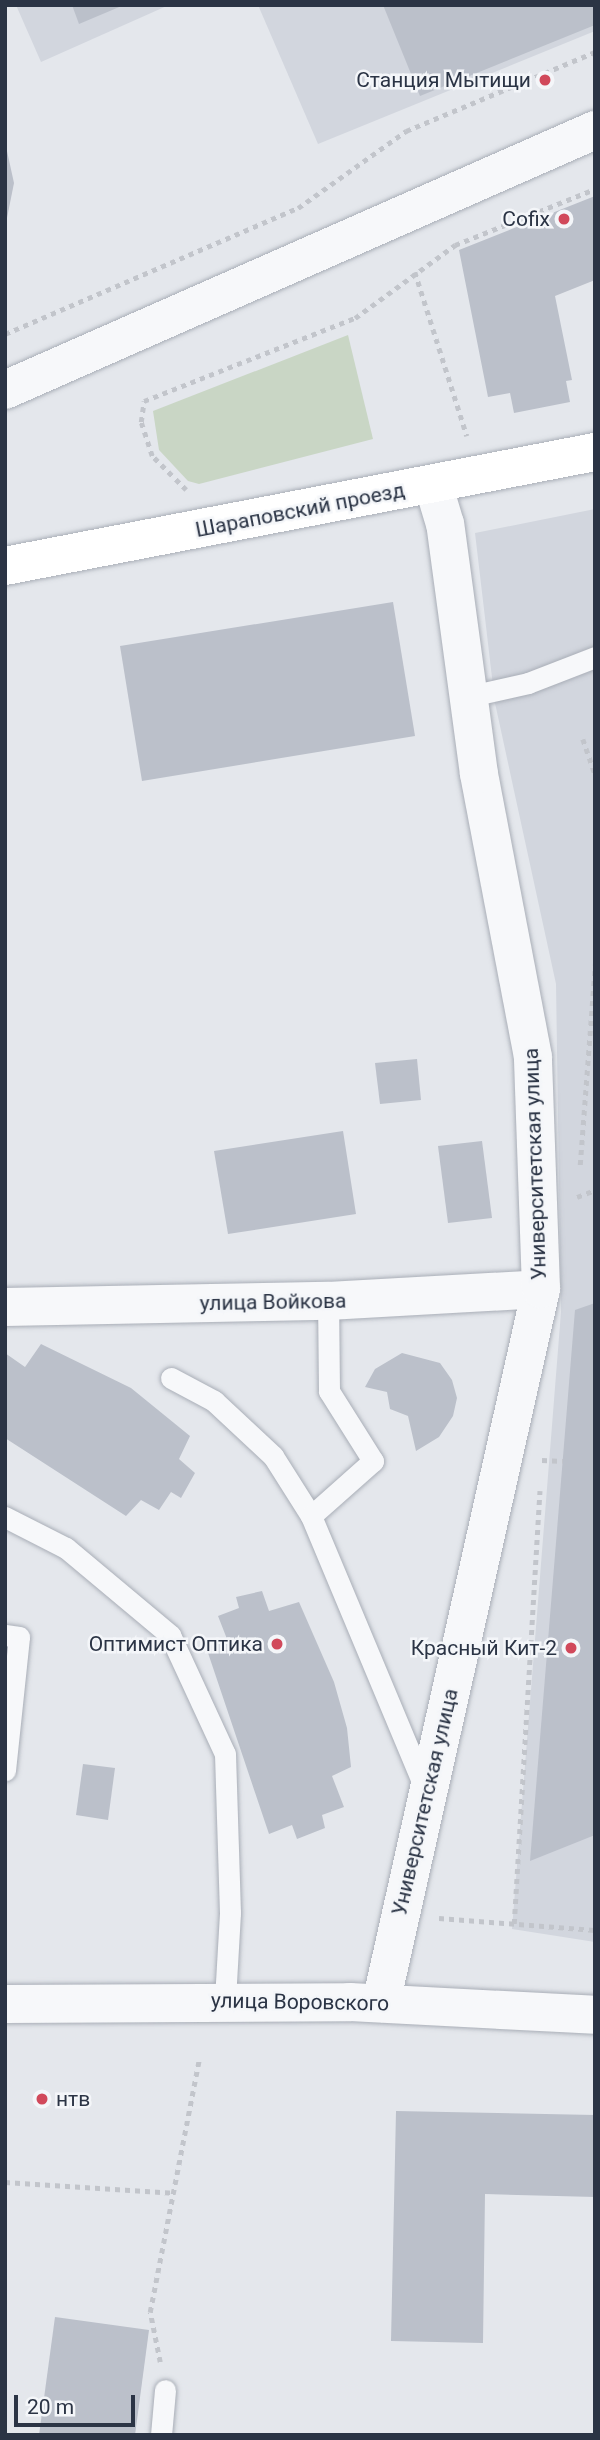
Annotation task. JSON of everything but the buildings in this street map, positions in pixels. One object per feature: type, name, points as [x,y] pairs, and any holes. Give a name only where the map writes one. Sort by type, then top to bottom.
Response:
[{"type":"main road","name":"Шараповский проезд","points":[[5,566],[595,452]]},
{"type":"street","points":[[5,390],[595,130]]},
{"type":"street","name":"Университетская улица","points":[[382,2003],[397,1916],[428,1795],[541,1289],[533,1057],[466,698],[444,524],[433,484]]},
{"type":"street","name":"улица Войкова","points":[[5,1307],[328,1301],[541,1289]]},
{"type":"street","name":"улица Воровского","points":[[5,2004],[225,2001],[382,2003],[595,2015]]},
{"type":"lane","points":[[466,698],[528,683],[595,657]]},
{"type":"lane","points":[[312,1516],[373,1461],[329,1391],[328,1301]]},
{"type":"lane","points":[[171,1378],[214,1401],[272,1456],[312,1516],[428,1795]]},
{"type":"lane","points":[[5,1517],[66,1548],[170,1635],[225,1754],[230,1913],[225,2001]]},
{"type":"lane","points":[[5,1635],[19,1637],[5,1770]]},
{"type":"lane","points":[[161,2435],[165,2390]]},
{"type":"path","points":[[5,334],[298,208],[406,131],[595,52]]},
{"type":"path","points":[[194,497],[152,456],[141,422],[144,401],[355,318],[455,245],[595,189]]},
{"type":"path","points":[[415,272],[467,436]]},
{"type":"path","points":[[583,739],[595,774]]},
{"type":"path","points":[[577,1197],[595,1190]]},
{"type":"path","points":[[541,1460],[563,1461]]},
{"type":"path","points":[[397,1916],[595,1930]]},
{"type":"path","points":[[165,2390],[150,2312],[199,2059]]},
{"type":"path","points":[[5,2182],[173,2193]]},
{"type":"shaded area","points":[[16,5],[169,5],[41,62]]},
{"type":"shaded area","points":[[258,5],[595,5],[595,31],[318,144]]},
{"type":"shaded area","points":[[595,509],[595,1942],[512,1929],[561,1312],[556,984],[495,703],[475,533]]},
{"type":"green space","points":[[348,335],[373,439],[199,484],[188,481],[159,450],[153,411]]},
{"type":"place","name":"Станция Мытищи","points":[[545,80]]},
{"type":"place","name":"Cofix","points":[[564,219]]},
{"type":"place","name":"Оптимист Оптика","points":[[277,1644]]},
{"type":"place","name":"Красный Кит-2","points":[[571,1648]]},
{"type":"place","name":"нтв","points":[[42,2099]]}]
